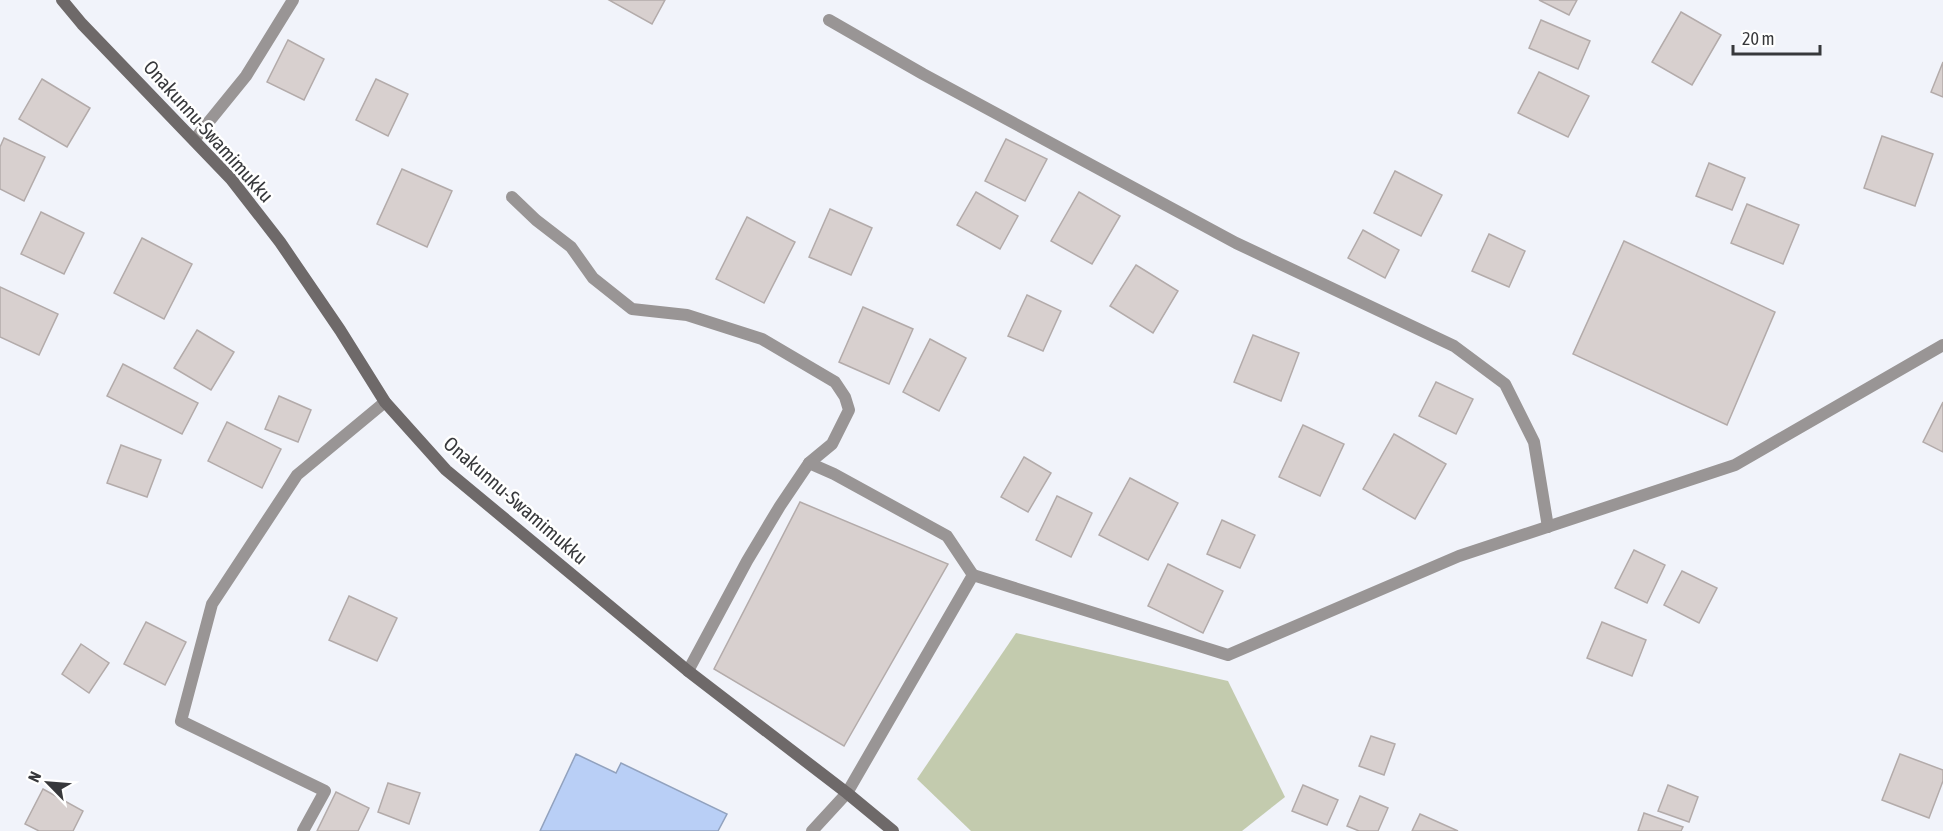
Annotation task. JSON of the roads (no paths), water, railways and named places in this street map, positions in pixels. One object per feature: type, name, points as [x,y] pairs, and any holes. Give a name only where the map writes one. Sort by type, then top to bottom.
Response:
[{"type":"street","name":"Onakunnu-Swamimukku","points":[[62,0],[82,24],[231,179],[280,242],[340,330],[385,402],[446,470],[688,671],[893,831]]},
{"type":"street","points":[[194,140],[246,76],[292,0]]},
{"type":"street","points":[[830,20],[923,74],[1236,243],[1454,346],[1505,384],[1534,442],[1548,527]]},
{"type":"street","points":[[513,197],[536,220],[571,248],[593,278],[632,309],[687,315],[762,339],[835,382],[845,398],[849,410],[832,444],[809,463],[780,506],[752,552],[688,671]]},
{"type":"street","points":[[809,463],[834,474],[947,536],[973,575],[1228,655],[1459,556],[1735,465],[1943,345]]},
{"type":"street","points":[[303,831],[325,791],[182,721],[212,604],[297,475],[385,402]]},
{"type":"street","points":[[812,831],[847,793],[973,575]]},
{"type":"water","points":[[576,754],[616,773],[621,763],[727,814],[718,831],[540,831]]}]
